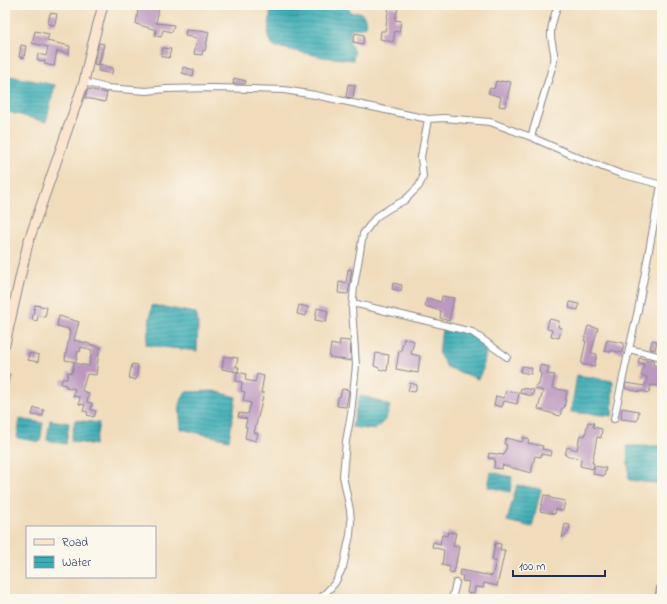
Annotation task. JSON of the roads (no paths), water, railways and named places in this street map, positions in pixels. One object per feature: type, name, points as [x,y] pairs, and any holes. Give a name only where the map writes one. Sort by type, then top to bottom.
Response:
[{"type":"main road","points":[[5,344],[28,243],[84,82],[103,5]]},
{"type":"street","points":[[531,137],[554,61],[555,50],[551,42],[551,32],[558,5]]},
{"type":"street","points":[[84,82],[107,88],[146,91],[213,88],[284,90],[330,98],[428,119],[444,118],[490,122],[621,174],[661,185],[638,310],[614,419]]},
{"type":"street","points":[[320,599],[335,582],[343,567],[350,529],[350,510],[344,476],[346,441],[351,414],[356,364],[353,303],[363,234],[376,217],[405,200],[420,186],[423,177],[421,156],[428,119]]},
{"type":"street","points":[[353,303],[438,322],[472,332],[507,357]]},
{"type":"street","points":[[629,349],[662,357]]},
{"type":"street","points":[[452,599],[456,583]]},
{"type":"water","points":[[345,5],[352,13],[360,12],[365,18],[366,26],[361,28],[350,28],[350,43],[354,53],[353,60],[323,57],[273,46],[268,36],[271,6]]},
{"type":"water","points":[[5,75],[55,85],[46,122],[5,111]]},
{"type":"water","points":[[152,305],[196,313],[198,322],[197,351],[146,345]]},
{"type":"water","points":[[442,328],[461,329],[487,346],[483,369],[478,379],[447,367],[439,354]]},
{"type":"water","points":[[577,375],[613,381],[612,416],[571,412]]},
{"type":"water","points":[[214,391],[236,397],[229,440],[181,429],[179,404],[186,392]]},
{"type":"water","points":[[359,396],[370,398],[390,406],[386,419],[375,430],[352,427]]},
{"type":"water","points":[[20,419],[43,423],[40,442],[17,438]]},
{"type":"water","points":[[50,420],[69,423],[66,444],[47,440]]},
{"type":"water","points":[[75,420],[99,423],[95,445],[71,441]]},
{"type":"water","points":[[627,446],[662,446],[662,484],[629,480]]},
{"type":"water","points":[[491,472],[512,477],[510,492],[488,487]]},
{"type":"water","points":[[517,485],[541,489],[532,527],[507,521]]}]
